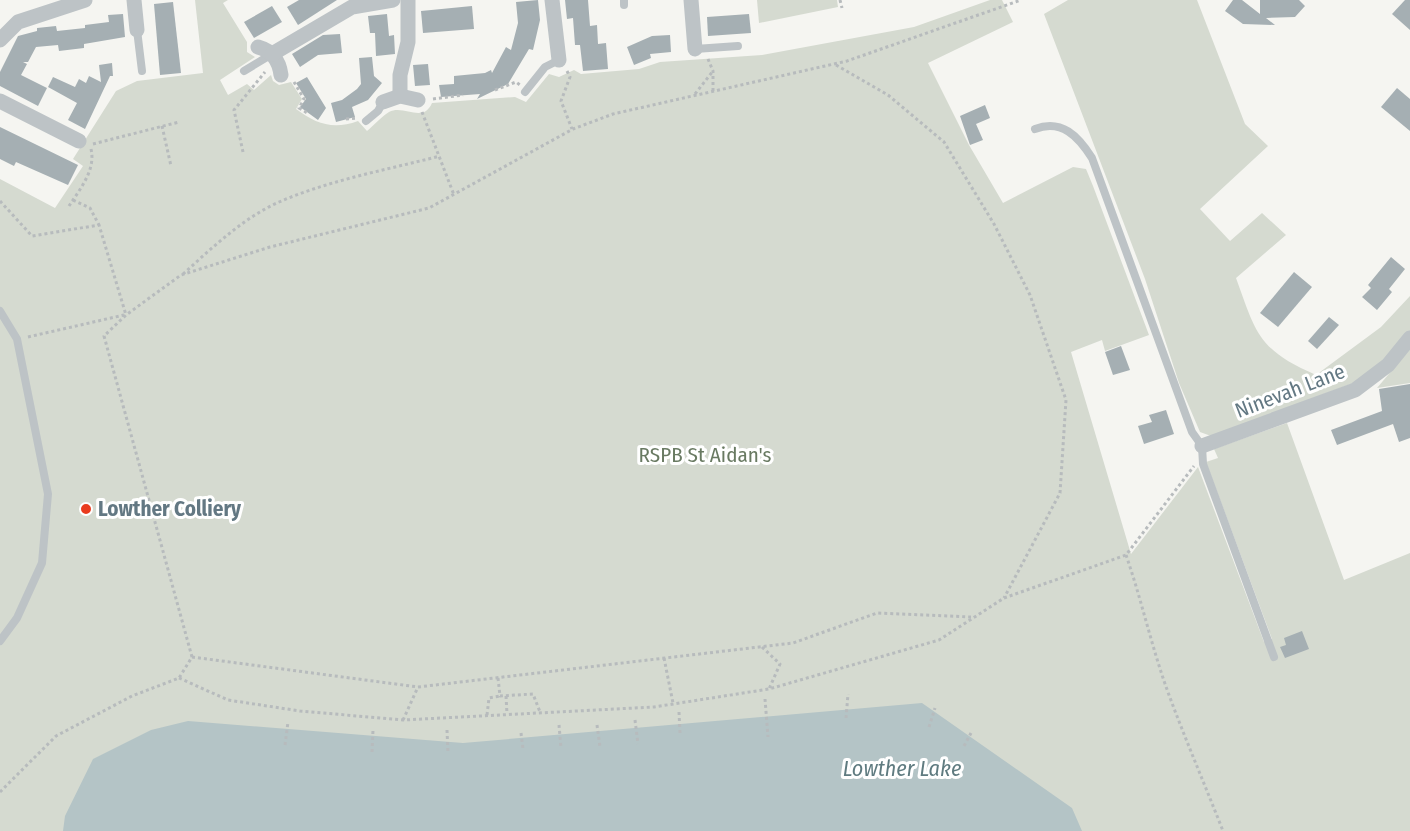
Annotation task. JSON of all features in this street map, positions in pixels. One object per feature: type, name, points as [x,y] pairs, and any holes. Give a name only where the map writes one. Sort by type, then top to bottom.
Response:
[{"type":"street","points":[[0,40],[18,22],[85,0]]},
{"type":"street","points":[[134,0],[137,30]]},
{"type":"street","points":[[258,47],[277,63],[352,7],[393,0]]},
{"type":"street","points":[[400,96],[400,75],[408,42],[408,0]]},
{"type":"street","points":[[552,0],[560,60]]},
{"type":"street","points":[[691,0],[695,49]]},
{"type":"street","points":[[383,102],[400,96],[418,100]]},
{"type":"street","points":[[0,101],[85,143]]},
{"type":"street","name":"Ninevah Lane","points":[[1202,446],[1355,390],[1388,365],[1410,338]]},
{"type":"lane","points":[[137,30],[142,70]]},
{"type":"lane","points":[[695,49],[738,46]]},
{"type":"lane","points":[[526,90],[545,67],[560,60]]},
{"type":"lane","points":[[244,71],[277,63]]},
{"type":"lane","points":[[366,121],[378,111],[383,102]]},
{"type":"lane","points":[[1035,129],[1048,124],[1071,132],[1081,141],[1092,158],[1192,432],[1202,446],[1203,464],[1274,657]]},
{"type":"lane","points":[[0,311],[17,339],[48,494],[42,563],[17,618],[0,641]]},
{"type":"path","points":[[840,0],[842,8]]},
{"type":"path","points":[[181,275],[270,247],[429,208],[573,129],[613,114],[835,64],[989,13],[1021,0]]},
{"type":"path","points":[[695,49],[707,55],[713,71],[713,92]]},
{"type":"path","points":[[560,60],[569,75],[561,101],[573,129]]},
{"type":"path","points":[[243,152],[234,114],[235,106],[277,63],[290,76],[304,99],[298,108],[309,114]]},
{"type":"path","points":[[835,64],[888,95],[944,142],[994,224],[1030,295],[1066,400],[1060,493],[1004,598]]},
{"type":"path","points":[[694,96],[713,71]]},
{"type":"path","points":[[495,90],[516,82],[526,90]]},
{"type":"path","points":[[454,195],[418,100],[463,95]]},
{"type":"path","points":[[69,206],[91,170],[93,158],[85,143],[179,122]]},
{"type":"path","points":[[162,126],[171,166]]},
{"type":"path","points":[[0,792],[56,736],[132,696],[179,678],[192,657],[104,336],[126,315],[181,275],[227,235],[277,203],[327,185],[440,156]]},
{"type":"path","points":[[73,200],[90,208],[99,225],[126,315]]},
{"type":"path","points":[[0,201],[6,204],[32,236],[99,225]]},
{"type":"path","points":[[17,339],[126,315]]},
{"type":"path","points":[[179,678],[228,700],[300,711],[403,720],[673,704],[769,689],[939,640],[1004,598],[1126,555],[1198,462],[1202,446]]},
{"type":"path","points":[[1126,555],[1168,693],[1194,764],[1223,831]]},
{"type":"path","points":[[192,657],[418,687],[793,643],[877,613],[973,617]]},
{"type":"path","points":[[762,647],[780,664],[769,689]]},
{"type":"path","points":[[664,658],[673,704]]},
{"type":"path","points":[[498,678],[500,696]]},
{"type":"path","points":[[403,720],[418,687]]},
{"type":"path","points":[[488,716],[489,698],[500,696],[533,694],[540,712]]},
{"type":"path","points":[[846,718],[848,694]]},
{"type":"path","points":[[506,696],[507,714]]},
{"type":"path","points":[[765,699],[768,737]]},
{"type":"path","points":[[929,727],[935,708]]},
{"type":"path","points":[[679,712],[680,733]]},
{"type":"path","points":[[635,720],[638,744]]},
{"type":"path","points":[[285,745],[288,722]]},
{"type":"path","points":[[559,725],[561,748]]},
{"type":"path","points":[[597,725],[600,747]]},
{"type":"path","points":[[372,752],[373,730]]},
{"type":"path","points":[[447,730],[448,754]]},
{"type":"path","points":[[521,733],[523,749]]},
{"type":"path","points":[[964,746],[971,733]]},
{"type":"green space","name":"RSPB St Aidan's","points":[[195,0],[228,0],[223,3],[247,42],[247,52],[255,57],[220,80],[228,95],[247,84],[254,90],[271,75],[273,81],[279,85],[291,82],[302,99],[296,109],[311,118],[333,125],[358,121],[367,131],[389,112],[401,110],[424,112],[432,103],[515,97],[526,102],[549,74],[559,77],[574,70],[581,74],[639,69],[660,62],[762,55],[914,27],[990,0],[1002,0],[1013,22],[928,63],[969,145],[1003,203],[1073,167],[1086,169],[1149,335],[1105,351],[1102,340],[1071,352],[1131,554],[1198,467],[1264,642],[1272,639],[1206,462],[1218,458],[1214,449],[1287,423],[1344,580],[1410,553],[1410,831],[0,831],[0,179],[55,208],[83,166],[73,159],[116,91],[137,81],[203,73]]},
{"type":"green space","points":[[757,0],[837,0],[838,7],[759,23]]},
{"type":"green space","points":[[1068,0],[1197,0],[1245,124],[1268,146],[1200,209],[1230,241],[1262,213],[1286,235],[1236,278],[1255,326],[1270,348],[1297,366],[1316,375],[1381,327],[1410,296],[1410,332],[1367,378],[1211,436],[1200,432],[1179,383],[1145,279],[1044,14]]},
{"type":"green space","points":[[1410,349],[1410,383],[1377,388]]},
{"type":"water","name":"Lowther Lake","points":[[922,703],[1072,808],[1082,831],[63,831],[65,816],[93,759],[151,730],[188,721],[463,743]]},
{"type":"building","points":[[299,0],[337,0],[298,25],[287,7]]},
{"type":"building","points":[[538,0],[540,20],[533,50],[529,49],[508,84],[477,99],[480,94],[441,97],[439,85],[454,84],[454,76],[485,73],[491,70],[492,73],[506,47],[511,50],[518,23],[516,2]]},
{"type":"building","points":[[565,0],[588,0],[590,26],[597,25],[598,44],[606,43],[608,69],[583,71],[580,45],[575,45],[573,18],[567,19]]},
{"type":"building","points":[[1233,0],[1242,0],[1260,14],[1260,0],[1299,0],[1305,6],[1295,17],[1266,18],[1275,25],[1243,24],[1225,11]]},
{"type":"building","points":[[1405,0],[1410,0],[1410,30],[1392,14]]},
{"type":"building","points":[[173,2],[181,73],[160,75],[154,4]]},
{"type":"building","points":[[272,6],[282,22],[254,38],[244,22]]},
{"type":"building","points":[[472,6],[474,29],[423,33],[421,11]]},
{"type":"building","points":[[123,14],[125,37],[84,44],[84,48],[59,51],[58,45],[36,47],[28,62],[23,62],[27,64],[21,75],[47,88],[38,106],[0,86],[0,72],[18,36],[37,31],[37,28],[56,26],[57,31],[85,28],[85,25],[109,22],[108,15]]},
{"type":"building","points":[[387,14],[389,36],[394,35],[395,54],[376,56],[375,33],[370,33],[368,16]]},
{"type":"building","points":[[749,14],[751,33],[708,36],[707,17]]},
{"type":"building","points":[[340,34],[342,53],[318,55],[300,67],[292,54],[323,35]]},
{"type":"building","points":[[670,35],[671,52],[650,54],[651,58],[634,65],[627,47],[652,36]]},
{"type":"building","points":[[372,57],[374,76],[382,83],[368,100],[352,107],[355,117],[336,122],[331,103],[342,100],[357,89],[361,84],[359,58]]},
{"type":"building","points":[[112,63],[113,76],[110,76],[85,129],[68,120],[77,103],[48,87],[53,77],[75,87],[79,79],[86,83],[89,76],[101,82],[99,65]]},
{"type":"building","points":[[428,64],[430,85],[415,86],[413,65]]},
{"type":"building","points":[[307,77],[326,108],[318,120],[300,107],[306,99],[296,83]]},
{"type":"building","points":[[1397,88],[1410,99],[1410,131],[1381,107]]},
{"type":"building","points":[[985,105],[990,118],[976,124],[983,140],[970,145],[960,116]]},
{"type":"building","points":[[0,127],[78,165],[68,185],[16,162],[14,166],[0,159]]},
{"type":"building","points":[[1391,257],[1405,269],[1389,289],[1392,292],[1377,310],[1362,297],[1371,288],[1368,285]]},
{"type":"building","points":[[1294,272],[1312,287],[1278,327],[1260,313]]},
{"type":"building","points":[[1329,317],[1339,325],[1317,349],[1308,341]]},
{"type":"building","points":[[1121,346],[1130,370],[1113,375],[1105,352]]},
{"type":"building","points":[[1410,384],[1410,438],[1399,442],[1393,424],[1337,445],[1331,430],[1382,411],[1379,389]]},
{"type":"building","points":[[1166,410],[1174,434],[1144,444],[1138,426],[1152,422],[1149,415]]},
{"type":"building","points":[[1302,631],[1309,649],[1285,658],[1280,647],[1286,645],[1284,638]]},
{"type":"place","name":"Lowther Colliery","points":[[86,509]]}]
